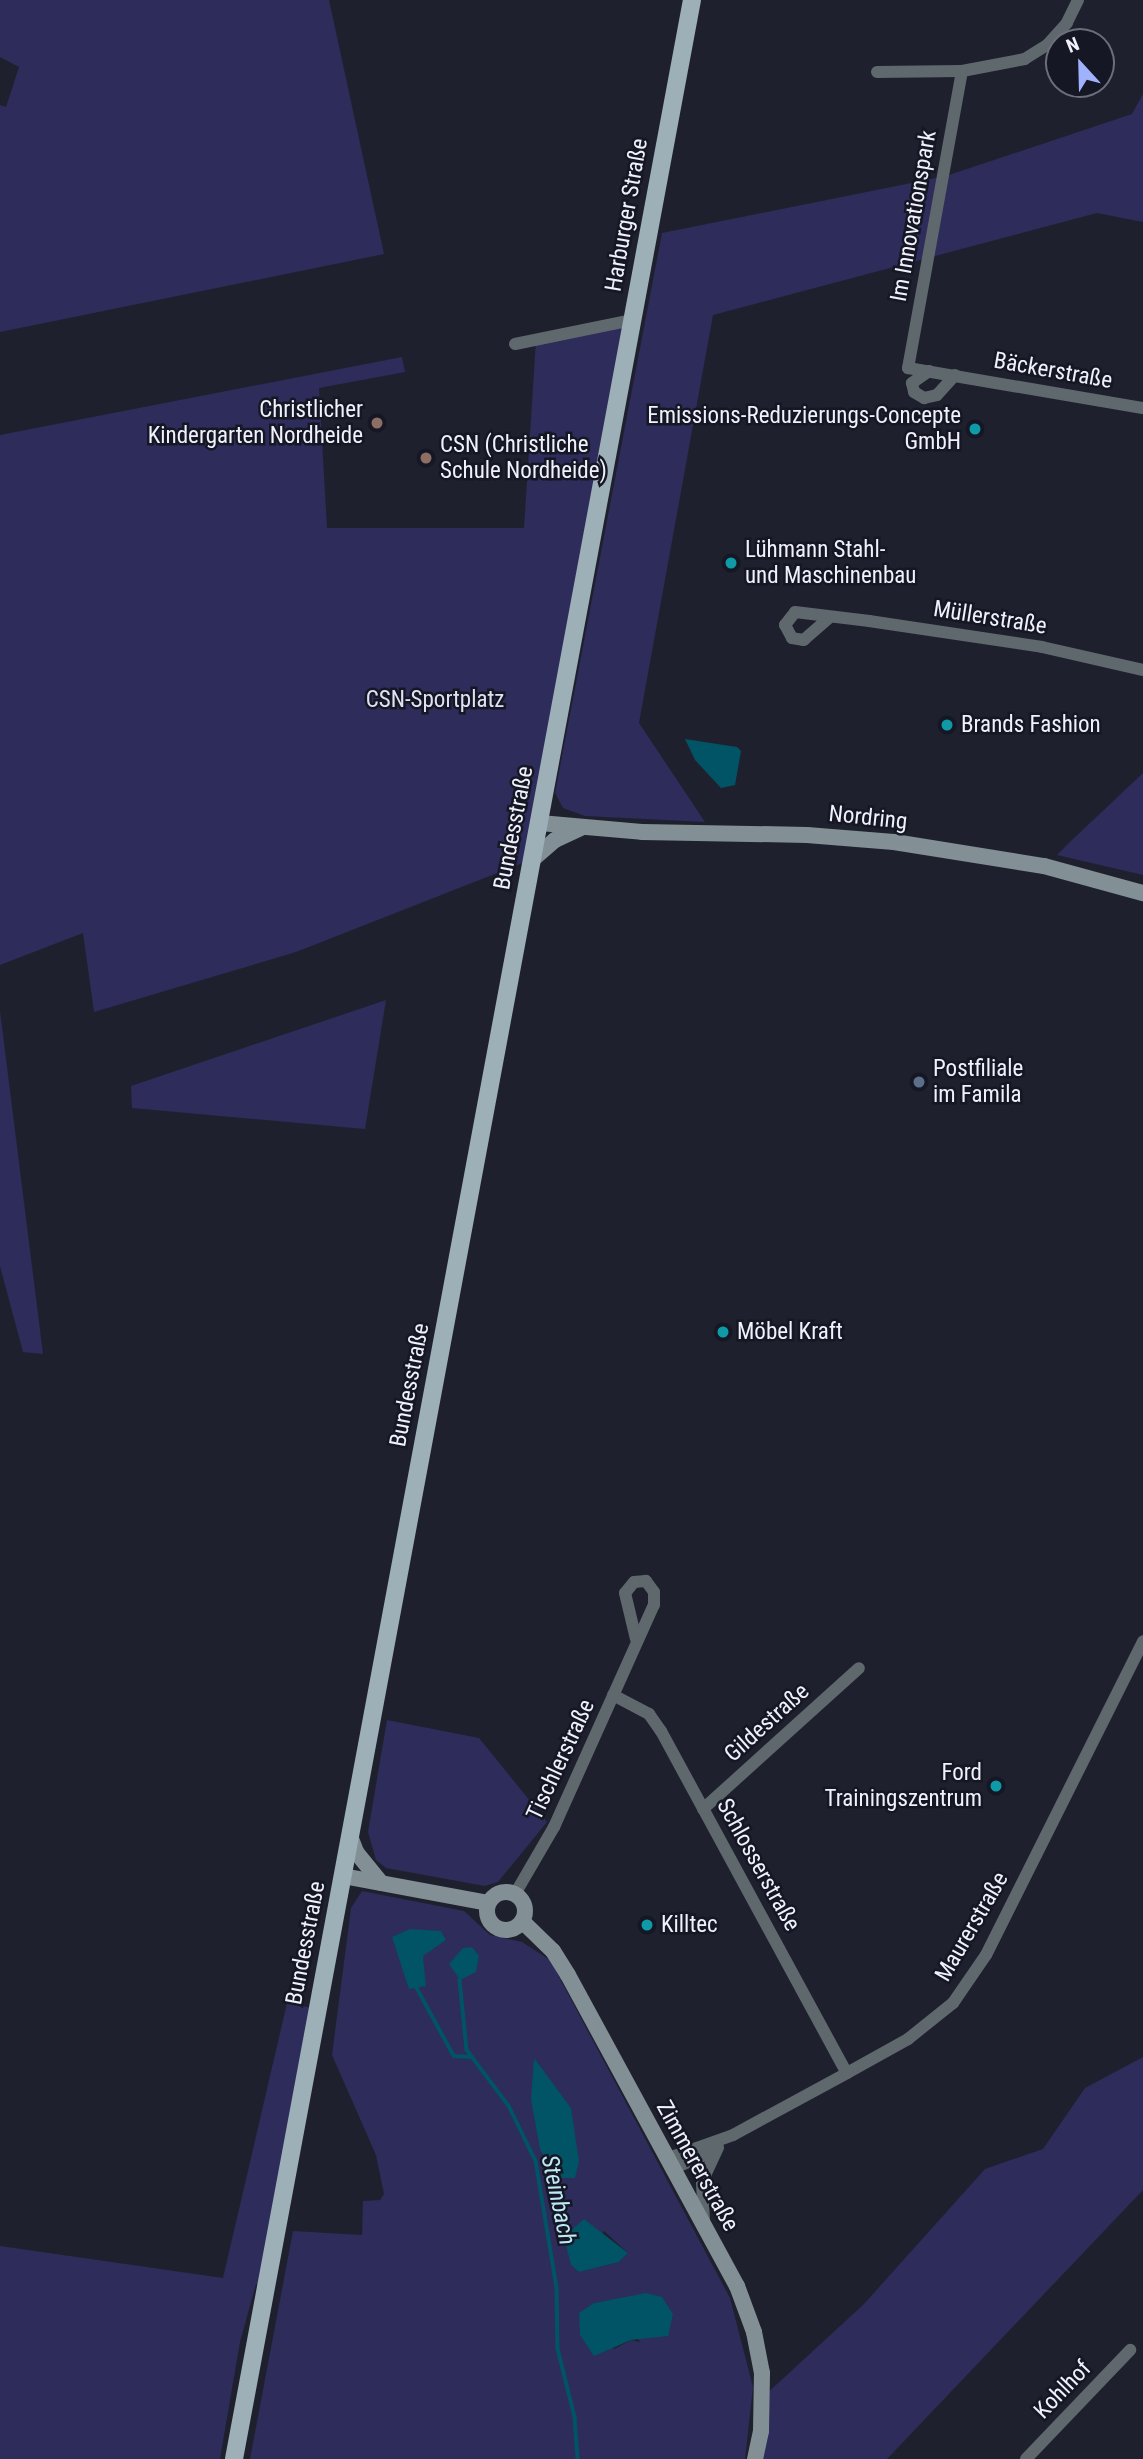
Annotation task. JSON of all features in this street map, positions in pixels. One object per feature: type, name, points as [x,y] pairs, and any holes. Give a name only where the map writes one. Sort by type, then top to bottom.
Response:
[{"type":"main road","name":"Harburger Straße","points":[[632,320],[692,0]]},
{"type":"main road","name":"Bundesstraße","points":[[234,2459],[632,320]]},
{"type":"street","points":[[877,72],[962,71],[1025,59],[1047,45],[1067,23],[1078,0]]},
{"type":"street","name":"Im Innovationspark","points":[[908,368],[962,71]]},
{"type":"street","name":"Harburger Straße","points":[[514,344],[632,320]]},
{"type":"street","name":"Bäckerstraße","points":[[908,368],[1143,408]]},
{"type":"street","points":[[931,371],[918,375],[912,383],[918,396],[937,395],[956,375]]},
{"type":"street","name":"Müllerstraße","points":[[830,617],[1042,647],[1143,670]]},
{"type":"street","name":"Nordring","points":[[541,816],[583,827],[894,842],[1044,866],[1143,893]]},
{"type":"street","name":"Nordring","points":[[533,859],[555,840],[583,827]]},
{"type":"street","name":"Tischlerstraße","points":[[515,1894],[554,1827],[636,1639]]},
{"type":"street","name":"Maurerstraße","points":[[669,2164],[733,2135],[925,2028],[971,1980],[1141,1649]]},
{"type":"street","name":"Gildestraße","points":[[704,1809],[859,1668]]},
{"type":"street","name":"Schlosserstraße","points":[[613,1695],[649,1714],[704,1809],[847,2073]]},
{"type":"street","points":[[350,1836],[356,1852],[381,1883]]},
{"type":"street","points":[[343,1876],[488,1903]]},
{"type":"street","points":[[500,1893],[515,1894],[524,1906],[522,1921],[511,1929],[498,1928],[488,1918],[488,1903],[500,1893]]},
{"type":"street","name":"Zimmererstraße","points":[[522,1921],[553,1951],[737,2286],[760,2353],[763,2397],[755,2459]]},
{"type":"street","name":"Maurerstraße","points":[[669,2164],[696,2162],[733,2135]]},
{"type":"street","name":"Maurerstraße","points":[[704,2227],[702,2182],[718,2148]]},
{"type":"street","name":"Kohlhof","points":[[1026,2459],[1130,2350]]},
{"type":"green space","points":[[0,0],[329,0],[384,254],[0,332],[0,105],[6,107],[19,67],[0,57]]},
{"type":"green space","points":[[1143,94],[1143,222],[1097,213],[713,315],[639,723],[705,822],[585,816],[563,808],[555,793],[662,233],[946,176],[1132,114]]},
{"type":"green space","name":"CSN-Sportplatz","points":[[632,320],[533,859],[296,952],[94,1012],[83,933],[0,965],[0,435],[402,357],[405,372],[319,388],[327,528],[524,528],[536,340]]},
{"type":"green space","points":[[1143,773],[1143,875],[1057,855],[1072,840]]},
{"type":"green space","points":[[386,1000],[365,1129],[132,1108],[131,1086]]},
{"type":"green space","points":[[0,1011],[43,1354],[23,1352],[0,1266]]},
{"type":"green space","points":[[387,1720],[479,1738],[547,1822],[498,1882],[485,1886],[386,1868],[376,1860],[368,1832]]},
{"type":"green space","points":[[362,1891],[464,1911],[490,1935],[522,1942],[550,1960],[730,2298],[753,2387],[745,2459],[250,2459],[293,2231],[362,2235],[363,2201],[380,2200],[384,2194],[376,2155],[332,2055],[351,1908]],"holes":[[[604,2231],[628,2253],[619,2262],[578,2272]],[[612,2300],[640,2342],[631,2340],[614,2349],[594,2303]]]},
{"type":"green space","points":[[287,2003],[318,2009],[267,2285],[256,2284],[240,2342],[220,2459],[0,2459],[0,2246],[223,2278]]},
{"type":"green space","points":[[1143,2057],[1143,2190],[887,2459],[755,2459],[763,2397],[864,2304],[985,2169],[1043,2149],[1085,2088]]},
{"type":"water","points":[[685,739],[737,747],[741,751],[735,785],[721,788],[695,760]]},
{"type":"water","points":[[410,1929],[441,1931],[446,1940],[423,1956],[426,1986],[409,1989],[392,1937]]},
{"type":"water","points":[[472,1947],[479,1956],[476,1972],[460,1980],[449,1964],[463,1948]]},
{"type":"water","points":[[534,2058],[571,2108],[579,2161],[575,2178],[556,2178],[540,2149],[531,2100]]},
{"type":"water","points":[[584,2219],[628,2253],[619,2262],[579,2272],[571,2265],[564,2237]]},
{"type":"water","points":[[646,2293],[662,2297],[673,2314],[668,2336],[631,2340],[594,2356],[580,2335],[579,2313],[594,2303]]},
{"type":"waterway","name":"Steinbach","points":[[460,1980],[467,2050],[509,2106],[536,2161],[557,2288],[558,2349],[575,2417],[578,2459]]},
{"type":"waterway","name":"Steinbach","points":[[417,1988],[454,2056],[472,2057]]},
{"type":"place","name":"Christlicher Kindergarten Nordheide","points":[[377,423]]},
{"type":"place","name":"Emissions-Reduzierungs-Concepte GmbH","points":[[975,429]]},
{"type":"place","name":"CSN (Christliche Schule Nordheide)","points":[[426,458]]},
{"type":"place","name":"Lühmann Stahl- und Maschinenbau","points":[[731,563]]},
{"type":"place","name":"Brands Fashion","points":[[947,725]]},
{"type":"place","name":"Postfiliale im Famila","points":[[919,1082]]},
{"type":"place","name":"Möbel Kraft","points":[[723,1332]]},
{"type":"place","name":"Ford Trainingszentrum","points":[[996,1786]]},
{"type":"place","name":"Killtec","points":[[647,1925]]}]
